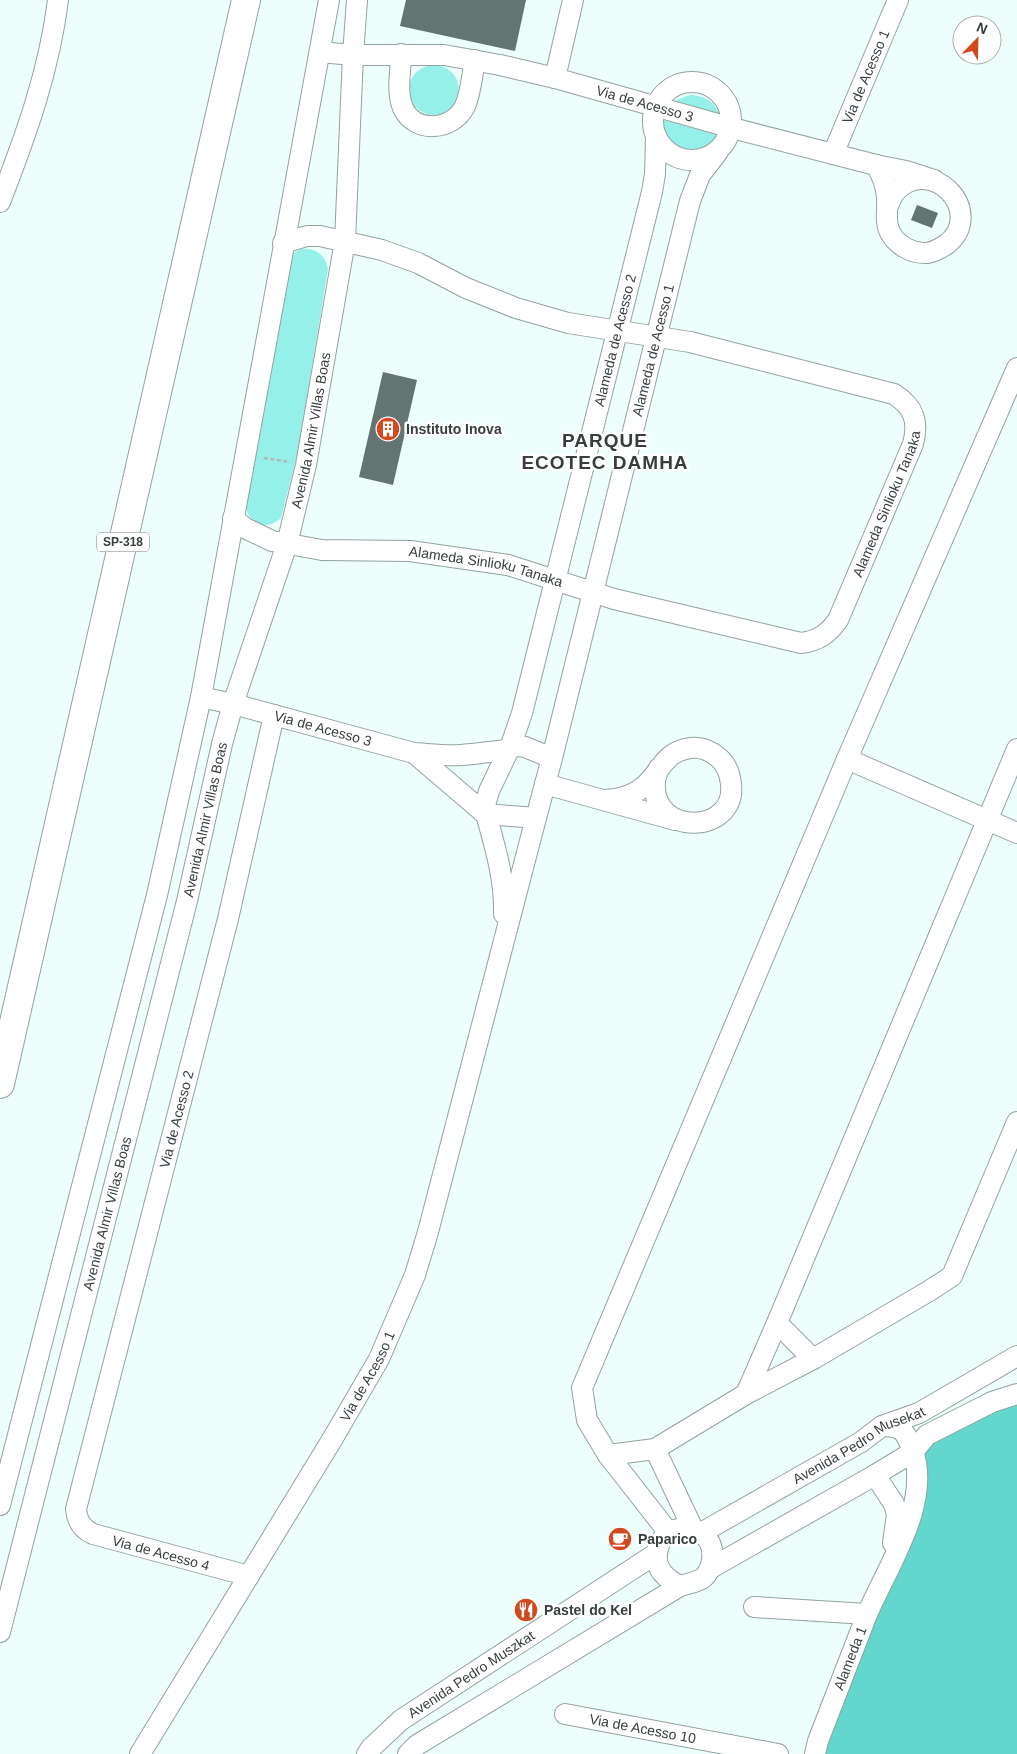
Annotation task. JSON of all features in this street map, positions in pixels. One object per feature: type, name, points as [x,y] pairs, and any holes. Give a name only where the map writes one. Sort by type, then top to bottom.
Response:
[{"type":"highway","name":"SP-318","points":[[0,1014],[230,0]]},
{"type":"highway","name":"SP-318","points":[[0,1084],[246,0]]},
{"type":"street","points":[[0,202],[43,81],[58,0]]},
{"type":"street","points":[[0,1505],[154,904],[201,697],[329,0]]},
{"type":"street","name":"Avenida Almir Villas Boas","points":[[0,1632],[187,901],[222,744],[233,704],[287,544],[306,465],[345,241],[352,55],[357,0]]},
{"type":"street","points":[[555,78],[573,0]]},
{"type":"street","name":"Via de Acesso 1","points":[[833,154],[898,0]]},
{"type":"street","name":"Via de Acesso 3","points":[[320,52],[352,55],[444,55],[500,65],[555,78],[655,108],[906,171],[934,180]]},
{"type":"street","points":[[402,54],[400,98],[404,109],[410,118],[420,124],[430,126],[447,124],[460,114],[466,104],[475,60]]},
{"type":"street","points":[[655,108],[662,95],[674,86],[688,82],[702,83],[716,89],[726,100],[732,114],[732,128]]},
{"type":"street","name":"Alameda de Acesso 2","points":[[485,813],[489,791],[509,748],[522,713],[652,192],[656,164],[656,136],[652,122],[655,108]]},
{"type":"street","name":"Alameda de Acesso 1","points":[[499,958],[594,593],[694,188],[708,163],[727,142],[732,128]]},
{"type":"street","points":[[656,136],[664,149],[675,157],[690,161],[704,160],[717,153]]},
{"type":"street","points":[[876,165],[885,184],[888,206],[886,220],[891,234],[900,245],[913,252],[928,253],[941,248],[953,239],[959,226],[960,212],[956,198],[947,187],[934,180],[919,179],[906,184],[894,193],[888,206]]},
{"type":"street","name":"Alameda Sinlioku Tanaka","points":[[233,518],[245,528],[272,541],[322,550],[410,551],[508,565],[614,599],[801,643],[819,639],[838,620],[916,433],[915,421],[911,410],[904,400],[894,394],[690,342],[568,323],[516,308],[466,288],[418,263],[382,250],[320,236],[307,236],[283,243]]},
{"type":"street","points":[[669,1533],[608,1455],[587,1420],[582,1388],[847,759],[1017,368]]},
{"type":"street","name":"Via de Acesso 3","points":[[201,697],[414,753]]},
{"type":"street","name":"Via de Acesso 2","points":[[78,1522],[76,1516],[78,1502],[228,919],[274,715]]},
{"type":"street","points":[[414,753],[463,755],[525,747],[552,758]]},
{"type":"street","points":[[545,784],[690,824],[705,823],[718,816],[728,804],[732,790],[730,775],[723,762],[712,752],[697,748],[682,749],[669,756],[652,779],[642,788],[630,795],[604,800]]},
{"type":"street","points":[[746,1394],[778,1323],[1017,749]]},
{"type":"street","points":[[414,753],[485,813],[501,871],[505,900],[504,929],[499,958]]},
{"type":"street","points":[[847,759],[1017,833]]},
{"type":"street","points":[[659,768],[655,782],[656,797],[664,810],[675,820]]},
{"type":"street","points":[[485,813],[536,818]]},
{"type":"street","name":"Via de Acesso 1","points":[[140,1754],[333,1438],[379,1359],[415,1275],[499,958]]},
{"type":"street","points":[[608,1455],[655,1449],[746,1394],[813,1359],[929,1292],[952,1276],[1017,1122]]},
{"type":"street","points":[[778,1323],[813,1359]]},
{"type":"street","name":"Avenida Pedro Musekat","points":[[697,1531],[861,1442],[882,1426],[919,1413],[1017,1356]]},
{"type":"street","name":"Avenida Pedro Musekat","points":[[711,1568],[875,1476],[913,1452],[927,1435],[992,1402],[1017,1394]]},
{"type":"street","name":"Alameda 1","points":[[815,1754],[818,1741],[868,1614],[913,1515],[917,1490],[917,1474],[913,1452],[906,1434],[897,1426],[882,1426]]},
{"type":"street","points":[[408,1754],[417,1745],[680,1586],[701,1580],[707,1575],[711,1568],[713,1552],[711,1544],[697,1531],[655,1449]]},
{"type":"street","points":[[875,1476],[889,1494],[917,1474]]},
{"type":"street","name":"Alameda 1","points":[[889,1494],[896,1514],[890,1565]]},
{"type":"street","name":"Via de Acesso 4","points":[[78,1522],[87,1532],[93,1534],[249,1576]]},
{"type":"street","points":[[680,1586],[664,1575],[657,1561],[657,1553],[663,1538],[669,1533],[684,1528],[697,1531]]},
{"type":"street","name":"Avenida Pedro Muszkat","points":[[367,1754],[401,1720],[657,1553]]},
{"type":"street","points":[[754,1607],[868,1614]]},
{"type":"street","name":"Via de Acesso 10","points":[[565,1714],[778,1754]]},
{"type":"path","points":[[245,454],[306,465]]},
{"type":"shaded area","points":[[434,65],[443,67],[454,76],[459,90],[457,99],[448,110],[434,115],[425,113],[414,104],[409,90],[411,81],[420,70]]},
{"type":"shaded area","points":[[689,95],[699,96],[708,100],[720,114],[675,101]]},
{"type":"shaded area","points":[[663,120],[718,135],[711,144],[702,150],[684,151],[670,141],[665,132]]},
{"type":"shaded area","points":[[302,249],[320,253],[328,269],[298,451],[281,518],[265,525],[255,522],[245,506],[290,257]]},
{"type":"shaded area","points":[[1017,1404],[1017,1754],[821,1754],[913,1524],[917,1454],[927,1444],[991,1413]]},
{"type":"building","points":[[406,0],[526,0],[515,51],[400,26]]},
{"type":"building","points":[[917,205],[938,213],[932,228],[911,220]]},
{"type":"building","name":"Instituto Inova","points":[[383,372],[417,380],[393,485],[359,477]]},
{"type":"place","name":"Instituto Inova","points":[[388,429]]},
{"type":"place","name":"Paparico","points":[[620,1539]]},
{"type":"place","name":"Pastel do Kel","points":[[526,1610]]},
{"type":"district","name":"PARQUE ECOTEC DAMHA","points":[[605,451]]}]
